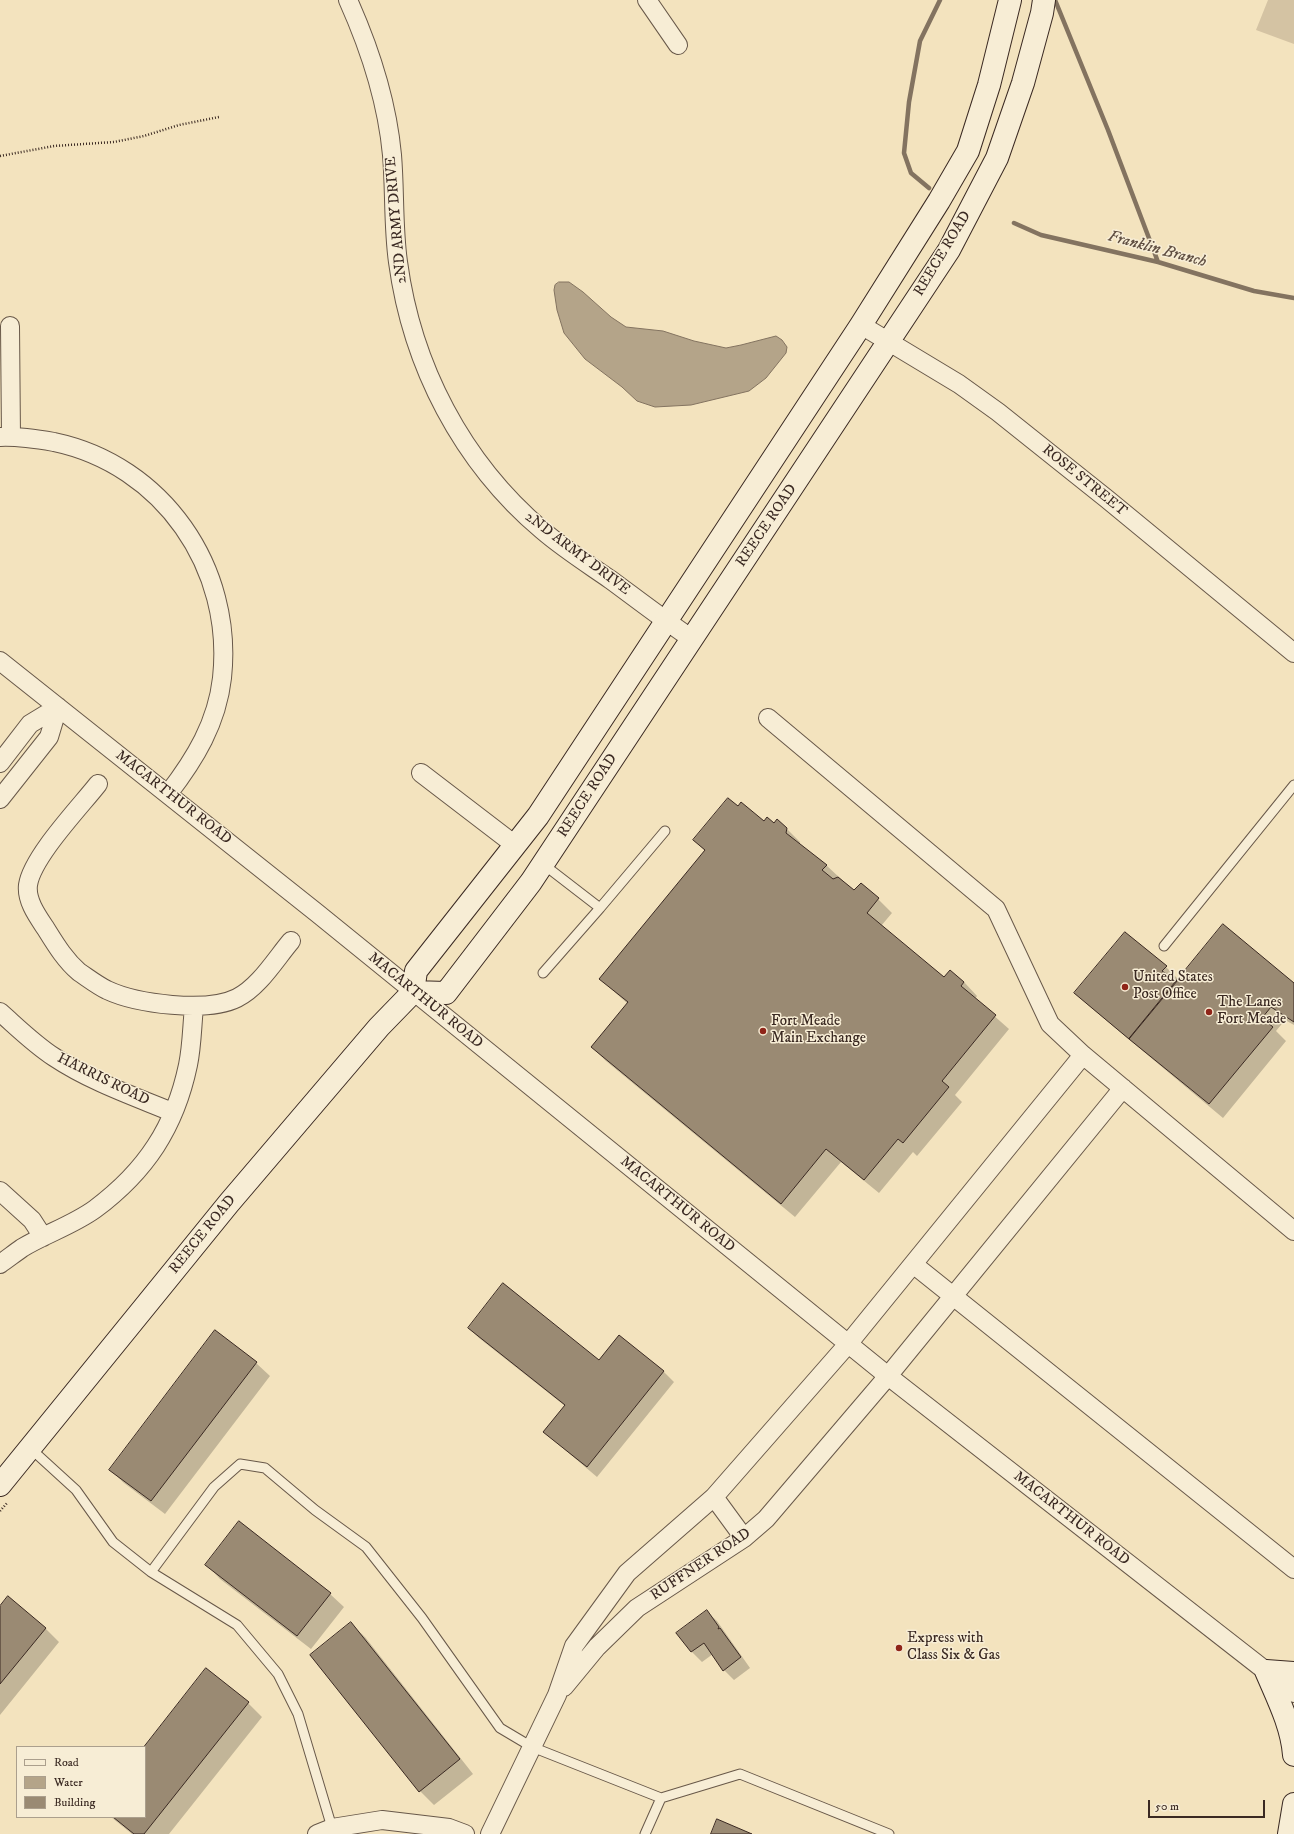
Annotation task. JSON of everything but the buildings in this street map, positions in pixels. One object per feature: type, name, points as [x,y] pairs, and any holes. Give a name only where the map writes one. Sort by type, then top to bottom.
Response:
[{"type":"street","name":"2ND ARMY DRIVE","points":[[348,0],[374,65],[388,124],[392,154],[399,268],[410,325],[432,386],[473,456],[520,510],[543,531],[692,639]]},
{"type":"street","points":[[647,0],[678,45]]},
{"type":"street","name":"REECE ROAD","points":[[0,1485],[229,1203],[379,1027],[413,992],[416,971],[538,816],[861,325],[926,223],[968,151],[989,85],[1010,0]]},
{"type":"street","name":"REECE ROAD","points":[[413,992],[446,993],[543,864],[949,250],[997,158],[1023,83],[1042,13],[1044,0]]},
{"type":"street","name":"ROSE STREET","points":[[861,325],[959,384],[998,412],[1107,499],[1294,653]]},
{"type":"street","points":[[10,326],[5,437],[41,440],[68,445],[94,454],[121,469],[145,485],[164,504],[195,544],[206,567],[214,591],[221,622],[224,649],[222,679],[213,715],[202,744],[185,772],[168,794]]},
{"type":"street","name":"MACARTHUR ROAD","points":[[0,661],[317,913],[888,1376],[1294,1693]]},
{"type":"street","points":[[0,763],[30,724],[58,707]]},
{"type":"street","points":[[0,799],[49,737],[58,707]]},
{"type":"street","points":[[768,718],[996,908],[1050,1024],[1083,1055],[1294,1231]]},
{"type":"street","points":[[421,773],[515,845]]},
{"type":"street","points":[[98,784],[42,854],[33,870],[28,886],[30,900],[35,913],[63,956],[90,980],[107,990],[125,996],[194,1007],[216,1005],[237,998],[251,988],[291,941]]},
{"type":"street","points":[[0,1264],[22,1248],[94,1209],[129,1181],[147,1161],[162,1140],[184,1084],[189,1063],[194,1007]]},
{"type":"street","name":"HARRIS ROAD","points":[[0,1012],[28,1038],[54,1057],[88,1076],[172,1112]]},
{"type":"street","name":"RUFFNER ROAD","points":[[490,1834],[557,1695],[574,1646],[627,1573],[714,1497],[848,1344],[1083,1055]]},
{"type":"street","name":"RUFFNER ROAD","points":[[557,1695],[597,1647],[637,1608],[744,1538],[766,1519],[888,1376],[1123,1088]]},
{"type":"street","points":[[0,1191],[32,1220],[43,1237]]},
{"type":"street","points":[[913,1264],[1294,1569]]},
{"type":"street","points":[[714,1497],[744,1538]]},
{"type":"street","points":[[618,1585],[637,1608]]},
{"type":"street","points":[[1294,1673],[1266,1671],[1282,1710],[1293,1745],[1294,1755]]},
{"type":"street","points":[[1289,1834],[1294,1804]]},
{"type":"street","points":[[328,1832],[382,1820],[449,1828],[464,1834]]},
{"type":"lane","points":[[1164,946],[1294,785]]},
{"type":"lane","points":[[543,973],[665,831]]},
{"type":"lane","points":[[543,864],[600,908]]},
{"type":"lane","points":[[30,1448],[76,1490],[113,1542],[151,1572],[237,1624],[278,1674],[298,1714],[328,1832]]},
{"type":"lane","points":[[151,1572],[214,1486],[240,1464],[265,1468],[315,1510],[366,1547],[422,1618],[500,1728],[532,1747],[661,1798],[740,1774],[889,1834]]},
{"type":"lane","points":[[645,1834],[661,1798]]},
{"type":"path","points":[[0,156],[54,146],[114,142],[219,117]]},
{"type":"shaded area","points":[[1268,0],[1294,0],[1294,44],[1256,30]]},
{"type":"water","points":[[559,282],[569,282],[583,292],[611,317],[626,327],[663,331],[694,341],[726,348],[776,336],[782,340],[787,347],[786,353],[766,378],[749,391],[691,405],[655,407],[637,401],[622,387],[585,359],[564,333],[557,310],[554,290],[555,285]]},
{"type":"waterway","name":"Franklin Branch","points":[[929,188],[911,173],[904,153],[909,102],[920,41],[940,0]]},
{"type":"waterway","points":[[1055,0],[1108,130],[1158,262]]},
{"type":"waterway","name":"Franklin Branch","points":[[1014,223],[1041,235],[1158,262],[1254,291],[1294,298]]},
{"type":"place","name":"United States Post Office","points":[[1125,987]]},
{"type":"place","name":"The Lanes Fort Meade","points":[[1209,1012]]},
{"type":"place","name":"Fort Meade Main Exchange","points":[[763,1031]]},
{"type":"place","name":"Express with Class Six & Gas","points":[[899,1648]]}]
